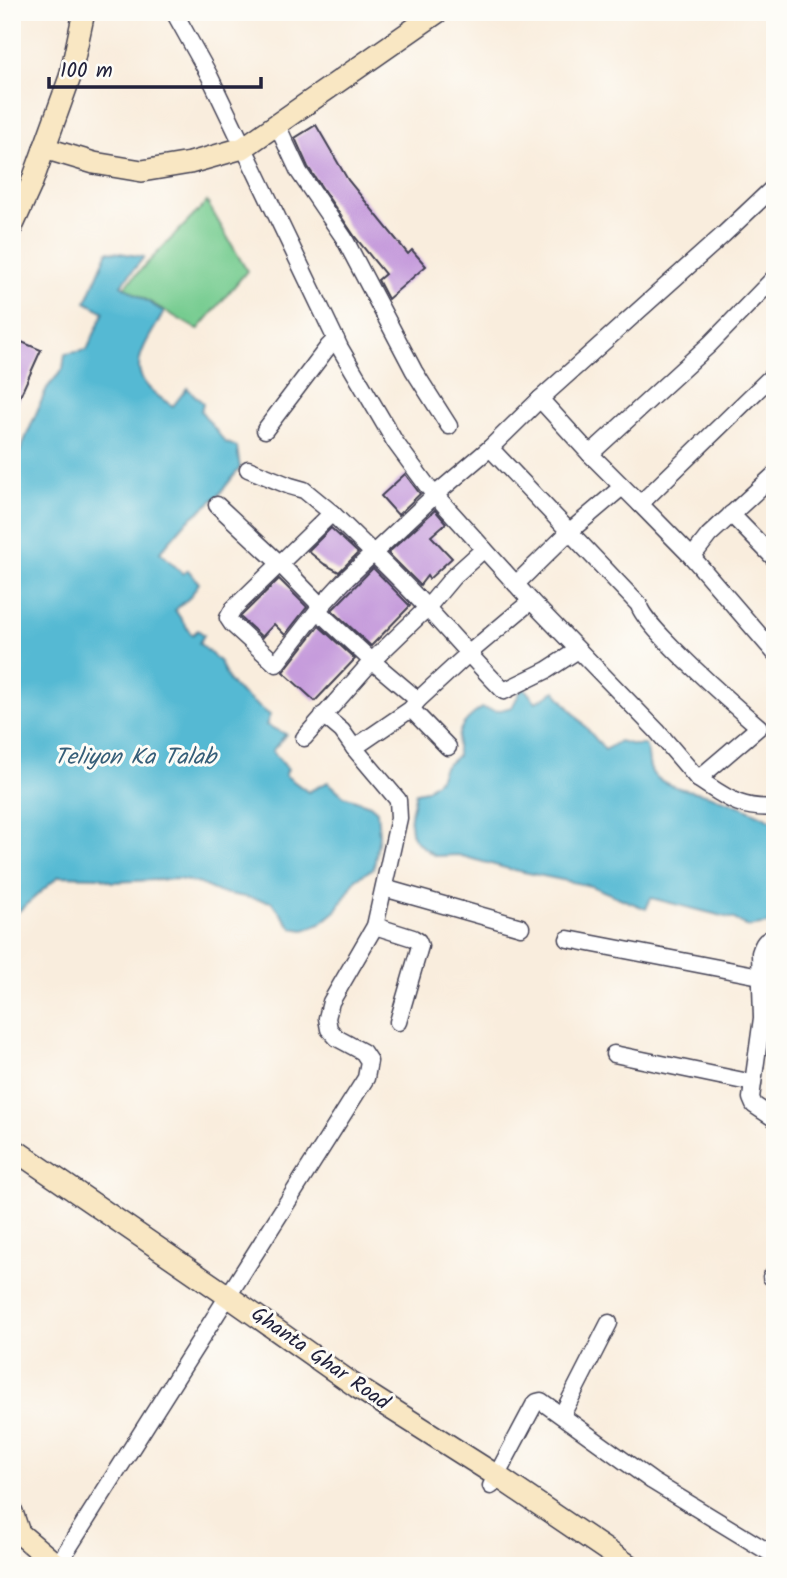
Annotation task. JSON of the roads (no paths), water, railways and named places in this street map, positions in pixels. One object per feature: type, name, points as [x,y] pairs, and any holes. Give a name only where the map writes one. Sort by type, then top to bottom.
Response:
[{"type":"street","points":[[12,227],[31,185],[70,77],[83,12]]},
{"type":"street","points":[[174,12],[209,75],[336,339],[395,442],[428,487],[531,601],[657,731],[698,779],[734,802],[748,807],[775,807]]},
{"type":"street","points":[[44,148],[94,163],[142,171],[190,163],[243,148],[438,12]]},
{"type":"street","points":[[277,125],[299,172],[344,238],[414,371],[449,425]]},
{"type":"street","points":[[332,513],[233,609],[228,618],[276,664],[320,608],[373,554],[775,186]]},
{"type":"street","points":[[590,454],[710,344],[775,277]]},
{"type":"street","points":[[265,430],[336,339]]},
{"type":"street","points":[[639,504],[775,373]]},
{"type":"street","points":[[540,399],[692,557],[775,653]]},
{"type":"street","points":[[490,448],[639,605],[640,612],[659,633],[758,727],[698,779]]},
{"type":"street","points":[[248,469],[304,490],[332,513],[427,607],[504,691],[547,670],[578,650]]},
{"type":"street","points":[[692,557],[709,535],[775,474]]},
{"type":"street","points":[[516,584],[569,532],[622,487]]},
{"type":"street","points":[[217,505],[279,563],[415,705],[448,747]]},
{"type":"street","points":[[731,514],[775,559]]},
{"type":"street","points":[[304,738],[372,661],[427,607],[453,577],[484,549]]},
{"type":"street","points":[[354,748],[415,705],[468,654],[531,601]]},
{"type":"street","points":[[12,1512],[19,1533],[57,1565],[366,1078],[369,1061],[363,1052],[337,1038],[329,1029],[327,1018],[331,1002],[375,926],[399,818],[398,800],[342,731],[323,715]]},
{"type":"street","points":[[384,888],[521,927]]},
{"type":"street","points":[[375,926],[413,938],[420,946],[398,1022]]},
{"type":"street","points":[[775,938],[769,938],[763,943],[760,953],[767,976],[751,1098],[754,1105],[775,1119]]},
{"type":"street","points":[[568,939],[767,976]]},
{"type":"street","points":[[614,1054],[753,1083]]},
{"type":"street","name":"Ghanta Ghar Road","points":[[12,1148],[225,1301],[333,1383],[630,1566]]},
{"type":"street","name":"Ghanta Ghar Road","points":[[12,1163],[225,1301]]},
{"type":"street","points":[[562,1415],[609,1323]]},
{"type":"street","points":[[494,1481],[534,1405],[541,1401],[652,1481],[775,1556]]},
{"type":"street","name":"Ghanta Ghar Road","points":[[494,1481],[607,1566]]},
{"type":"water","name":"Teliyon Ka Talab","points":[[108,251],[144,257],[121,285],[164,312],[142,352],[139,363],[145,384],[173,406],[187,388],[203,403],[201,411],[225,442],[237,447],[240,468],[218,496],[185,523],[160,552],[183,574],[188,570],[199,583],[190,597],[175,610],[192,635],[198,630],[204,635],[199,643],[220,662],[229,681],[238,691],[270,715],[266,725],[286,734],[272,751],[288,769],[285,775],[308,792],[328,782],[344,796],[370,805],[377,811],[379,835],[374,868],[356,879],[336,911],[320,924],[304,930],[292,928],[272,902],[218,892],[198,883],[178,879],[112,882],[100,877],[59,876],[12,917],[12,470],[47,388],[63,369],[65,354],[87,350],[104,312],[86,302]]},
{"type":"water","points":[[523,687],[536,702],[555,691],[605,750],[619,741],[645,745],[652,772],[667,784],[730,802],[775,822],[775,923],[748,927],[734,919],[651,898],[646,909],[591,886],[458,855],[435,856],[418,843],[411,832],[411,815],[416,792],[426,790],[438,780],[444,767],[457,756],[459,734],[469,718],[482,708],[497,711],[512,707]]}]
